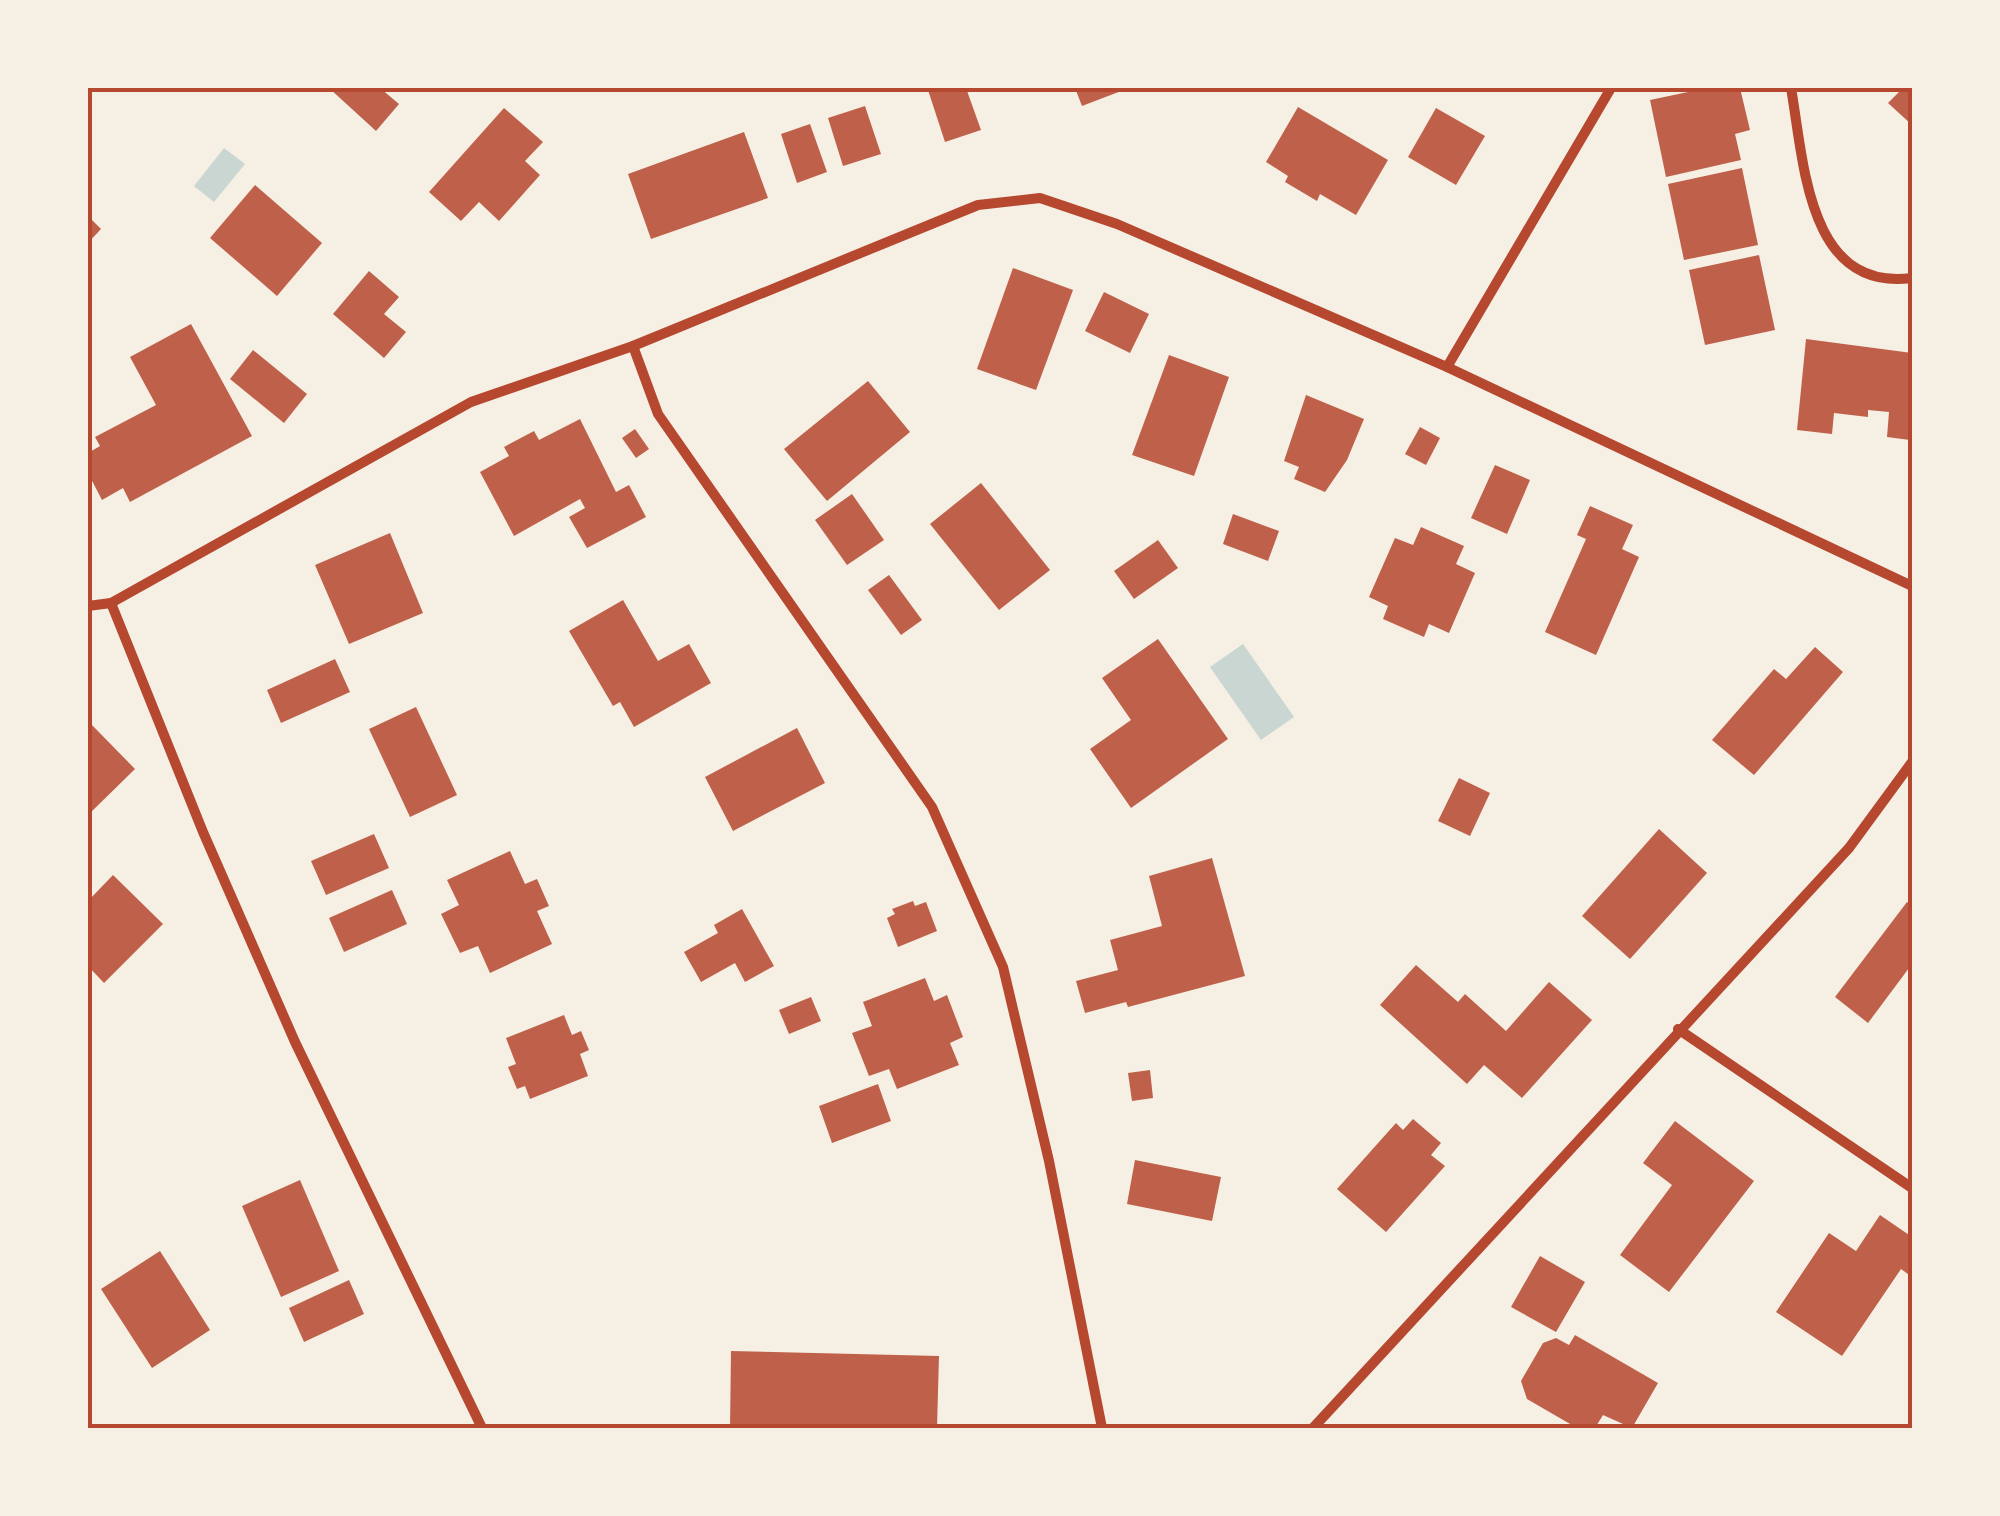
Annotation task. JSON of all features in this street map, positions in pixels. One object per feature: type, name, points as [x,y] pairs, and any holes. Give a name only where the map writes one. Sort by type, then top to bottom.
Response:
[{"type":"street","points":[[1447,367],[1612,88]]},
{"type":"street","points":[[1791,88],[1813,211],[1840,260],[1887,282],[1912,278]]},
{"type":"street","points":[[88,606],[111,603],[471,402],[633,346],[978,204],[1040,198],[1117,224],[1447,367],[1912,586]]},
{"type":"street","points":[[633,346],[658,414],[932,806],[1003,966],[1049,1160],[1102,1428]]},
{"type":"street","points":[[111,603],[203,832],[295,1042],[482,1428]]},
{"type":"street","points":[[1313,1428],[1849,848],[1912,762]]},
{"type":"street","points":[[1678,1029],[1912,1188]]},
{"type":"shaded area","points":[[224,148],[245,164],[214,202],[194,186]]},
{"type":"shaded area","points":[[1243,644],[1294,717],[1261,740],[1210,667]]},
{"type":"building","points":[[329,88],[380,88],[399,104],[376,131]]},
{"type":"building","points":[[966,88],[981,130],[945,142],[928,90]]},
{"type":"building","points":[[1075,88],[1129,88],[1082,106]]},
{"type":"building","points":[[1707,88],[1740,88],[1750,130],[1735,134],[1741,160],[1666,177],[1650,100]]},
{"type":"building","points":[[1903,88],[1912,88],[1912,125],[1888,103]]},
{"type":"building","points":[[865,106],[881,154],[843,166],[828,118]]},
{"type":"building","points":[[1298,107],[1388,160],[1356,215],[1320,194],[1317,201],[1285,182],[1288,176],[1266,162]]},
{"type":"building","points":[[504,108],[543,142],[525,161],[540,175],[499,221],[479,202],[461,221],[429,192]]},
{"type":"building","points":[[1436,108],[1485,136],[1456,185],[1408,157]]},
{"type":"building","points":[[810,124],[827,172],[797,183],[781,134]]},
{"type":"building","points":[[744,132],[768,198],[651,239],[628,174]]},
{"type":"building","points":[[1742,168],[1758,245],[1684,260],[1668,184]]},
{"type":"building","points":[[255,185],[322,243],[277,296],[210,238]]},
{"type":"building","points":[[88,216],[101,229],[88,243]]},
{"type":"building","points":[[1759,255],[1775,330],[1705,345],[1689,270]]},
{"type":"building","points":[[1013,268],[1073,290],[1036,390],[977,369]]},
{"type":"building","points":[[369,271],[399,297],[384,314],[406,332],[384,358],[333,314]]},
{"type":"building","points":[[1104,292],[1149,314],[1130,353],[1085,331]]},
{"type":"building","points":[[191,324],[252,436],[130,502],[123,488],[102,500],[88,473],[88,453],[100,446],[95,437],[156,405],[130,357]]},
{"type":"building","points":[[1806,339],[1912,353],[1910,440],[1887,437],[1889,412],[1868,410],[1868,417],[1834,413],[1832,434],[1797,430]]},
{"type":"building","points":[[253,350],[307,394],[284,423],[230,379]]},
{"type":"building","points":[[1169,355],[1229,377],[1194,476],[1132,455]]},
{"type":"building","points":[[868,381],[910,432],[827,501],[784,449]]},
{"type":"building","points":[[1306,395],[1364,419],[1347,460],[1325,492],[1294,479],[1299,467],[1284,461]]},
{"type":"building","points":[[580,419],[616,492],[629,485],[646,517],[587,548],[569,517],[585,508],[580,499],[514,536],[480,472],[509,456],[504,447],[534,431],[539,440]]},
{"type":"building","points":[[1420,427],[1440,438],[1426,465],[1405,454]]},
{"type":"building","points":[[635,429],[649,449],[636,458],[622,438]]},
{"type":"building","points":[[1495,465],[1530,480],[1507,534],[1471,518]]},
{"type":"building","points":[[981,483],[1050,570],[999,610],[930,524]]},
{"type":"building","points":[[852,494],[884,540],[847,565],[815,520]]},
{"type":"building","points":[[1590,506],[1633,525],[1622,549],[1639,557],[1596,655],[1545,632],[1586,539],[1577,535]]},
{"type":"building","points":[[1233,514],[1279,531],[1268,561],[1223,544]]},
{"type":"building","points":[[1421,527],[1464,546],[1456,564],[1475,573],[1449,633],[1429,624],[1424,637],[1383,619],[1388,606],[1369,597],[1395,538],[1413,545]]},
{"type":"building","points":[[390,533],[423,613],[349,644],[315,565]]},
{"type":"building","points":[[1158,540],[1178,568],[1134,599],[1114,571]]},
{"type":"building","points":[[889,575],[922,620],[901,635],[868,590]]},
{"type":"building","points":[[623,600],[658,661],[689,644],[711,683],[634,727],[620,702],[613,706],[569,631]]},
{"type":"building","points":[[1158,639],[1228,739],[1131,808],[1090,749],[1131,720],[1102,678]]},
{"type":"building","points":[[1815,647],[1843,672],[1754,775],[1712,740],[1774,669],[1786,679]]},
{"type":"building","points":[[335,659],[350,692],[281,723],[267,690]]},
{"type":"building","points":[[416,707],[457,795],[410,817],[369,729]]},
{"type":"building","points":[[88,725],[135,769],[88,815]]},
{"type":"building","points":[[797,728],[825,783],[733,831],[705,777]]},
{"type":"building","points":[[1459,778],[1490,793],[1470,836],[1438,821]]},
{"type":"building","points":[[1659,829],[1707,873],[1630,959],[1582,916]]},
{"type":"building","points":[[374,834],[389,868],[326,895],[311,861]]},
{"type":"building","points":[[510,851],[525,884],[537,879],[549,906],[537,911],[552,944],[490,973],[478,946],[460,953],[441,914],[459,905],[447,880]]},
{"type":"building","points":[[1212,858],[1245,976],[1128,1007],[1126,1002],[1085,1013],[1076,981],[1118,970],[1110,940],[1162,926],[1149,876]]},
{"type":"building","points":[[113,875],[163,924],[104,983],[88,966],[88,901]]},
{"type":"building","points":[[392,890],[407,924],[344,952],[329,918]]},
{"type":"building","points":[[913,901],[915,906],[926,902],[937,931],[898,947],[887,918],[895,914],[892,909]]},
{"type":"building","points":[[1907,902],[1912,906],[1912,964],[1868,1023],[1835,997]]},
{"type":"building","points":[[742,909],[774,966],[745,982],[735,963],[701,982],[684,952],[718,933],[714,925]]},
{"type":"building","points":[[1416,965],[1458,1002],[1465,994],[1506,1031],[1549,982],[1592,1020],[1522,1098],[1484,1065],[1467,1084],[1380,1005]]},
{"type":"building","points":[[925,978],[934,1001],[947,995],[963,1037],[950,1043],[959,1065],[897,1089],[889,1069],[869,1076],[852,1033],[872,1026],[863,1002]]},
{"type":"building","points":[[811,997],[821,1021],[789,1034],[779,1010]]},
{"type":"building","points":[[564,1015],[572,1035],[581,1031],[589,1050],[580,1054],[588,1076],[530,1099],[525,1086],[517,1089],[508,1067],[516,1064],[506,1038]]},
{"type":"building","points":[[1150,1070],[1153,1098],[1132,1101],[1128,1073]]},
{"type":"building","points":[[878,1084],[891,1121],[832,1143],[819,1106]]},
{"type":"building","points":[[1413,1119],[1441,1143],[1431,1155],[1445,1166],[1386,1232],[1337,1189],[1396,1123],[1403,1130]]},
{"type":"building","points":[[1675,1121],[1754,1181],[1669,1292],[1620,1255],[1672,1185],[1643,1163]]},
{"type":"building","points":[[1135,1160],[1221,1177],[1212,1221],[1127,1204]]},
{"type":"building","points":[[300,1180],[339,1271],[281,1297],[242,1206]]},
{"type":"building","points":[[1880,1215],[1912,1237],[1912,1277],[1901,1269],[1842,1356],[1776,1312],[1829,1233],[1856,1251]]},
{"type":"building","points":[[160,1251],[210,1330],[152,1368],[101,1289]]},
{"type":"building","points":[[1540,1256],[1585,1282],[1556,1332],[1511,1307]]},
{"type":"building","points":[[349,1280],[364,1314],[304,1342],[289,1308]]},
{"type":"building","points":[[1575,1335],[1658,1383],[1632,1428],[1603,1415],[1595,1428],[1577,1428],[1527,1399],[1521,1381],[1543,1343],[1556,1338],[1569,1345]]},
{"type":"building","points":[[731,1351],[939,1356],[937,1428],[730,1428]]}]
